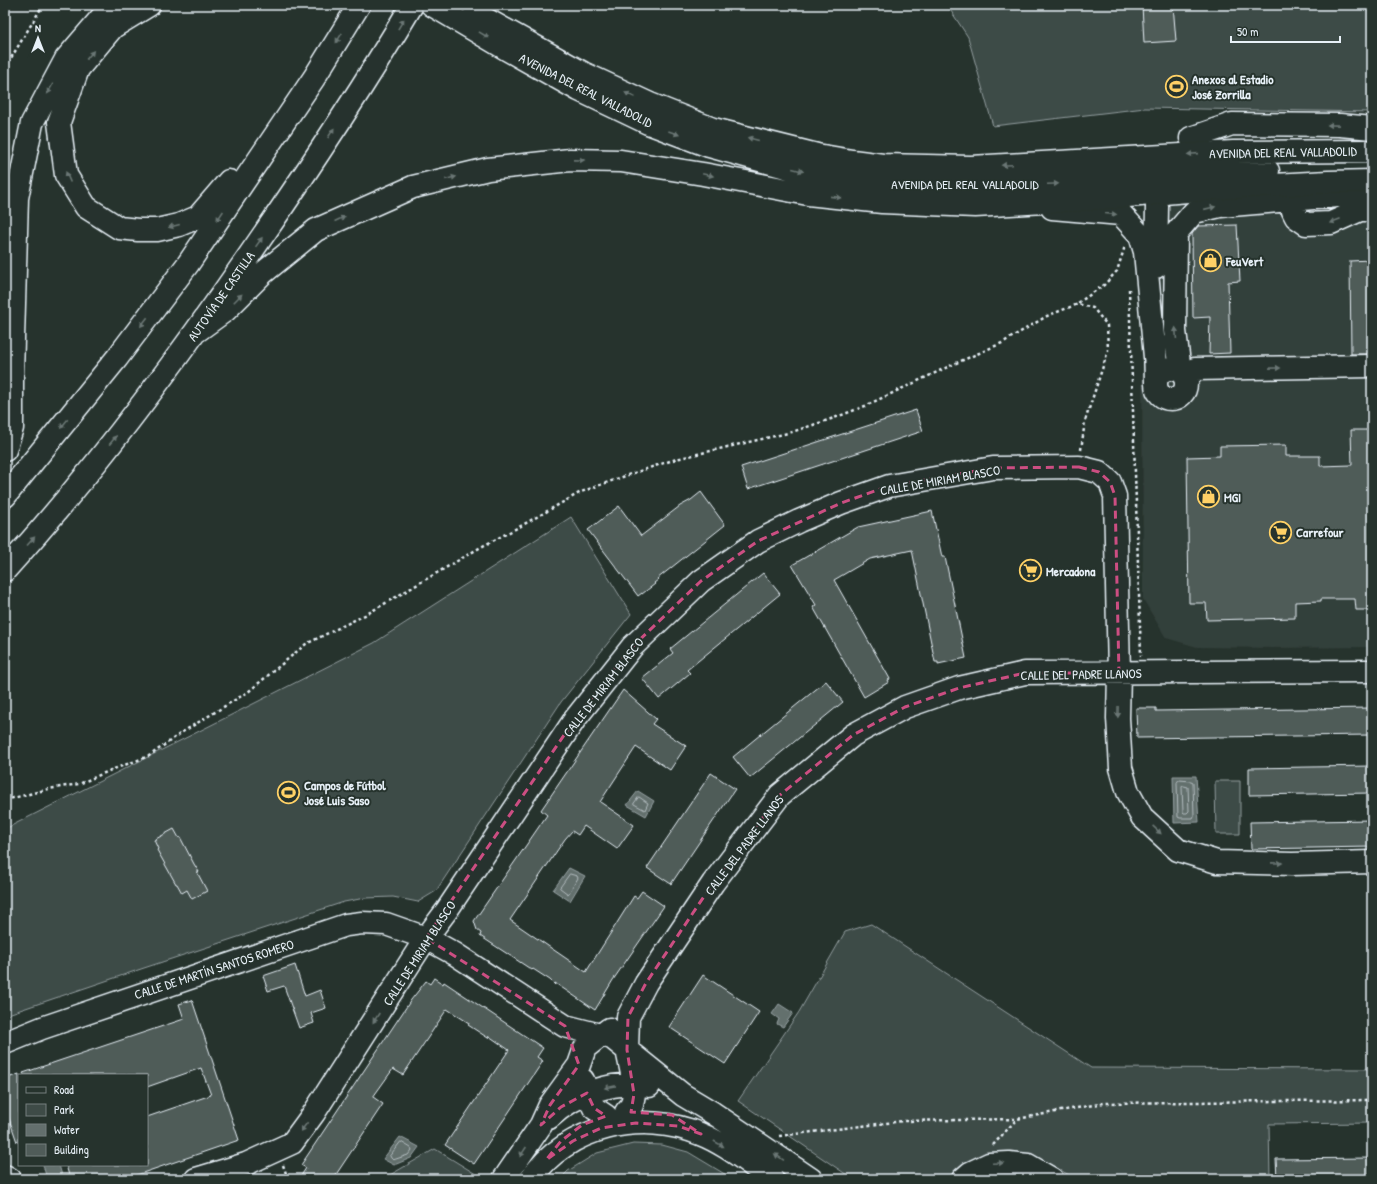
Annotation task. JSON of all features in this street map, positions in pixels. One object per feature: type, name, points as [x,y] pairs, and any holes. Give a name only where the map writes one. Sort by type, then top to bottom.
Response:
[{"type":"main road","points":[[5,216],[18,148],[66,59],[102,17],[118,5]]},
{"type":"main road","points":[[149,5],[113,27],[78,69],[59,122],[66,175],[86,207],[119,228],[157,230],[179,225],[198,217],[314,78]]},
{"type":"main road","points":[[5,496],[117,358],[188,264],[314,78],[360,5]]},
{"type":"main road","name":"AUTOVÍA DE CASTILLA","points":[[5,570],[36,535],[153,391],[290,196],[386,49],[412,5]]},
{"type":"main road","name":"AVENIDA DEL REAL VALLADOLID","points":[[448,8],[650,104],[714,128],[818,155],[852,162],[883,165],[971,167],[1233,152],[1372,151]]},
{"type":"main road","name":"AVENIDA DEL REAL VALLADOLID","points":[[448,8],[508,50],[579,90],[648,123],[709,146],[818,176],[885,184],[970,187],[1067,183],[1234,172],[1331,169],[1372,170]]},
{"type":"main road","points":[[5,450],[12,428],[17,198],[32,124]]},
{"type":"main road","points":[[1191,138],[1232,124],[1340,125],[1372,128]]},
{"type":"main road","points":[[196,331],[226,310],[263,273],[316,230],[413,187],[488,169],[570,160],[621,161],[703,174],[808,194],[882,202],[1048,208],[1120,214],[1140,234],[1145,252],[1155,356]]},
{"type":"main road","points":[[974,206],[1080,200],[1224,188],[1372,181]]},
{"type":"main road","points":[[1157,206],[1156,388],[1161,396],[1167,399],[1172,399],[1177,398],[1185,391],[1175,331],[1176,233],[1194,212],[1220,206],[1372,193]]},
{"type":"main road","points":[[1302,199],[1293,211],[1296,217],[1306,224],[1331,223],[1360,210],[1372,210]]},
{"type":"main road","points":[[1182,370],[1249,364],[1372,366]]},
{"type":"main road","name":"CALLE DE MIRIAM BLASCO","points":[[196,1179],[246,1164],[292,1143],[314,1113],[426,938],[447,910],[575,719],[632,646],[701,581],[765,538],[820,512],[889,486],[993,468],[1080,467],[1099,472],[1110,482],[1115,496],[1119,673],[1118,718],[1121,768],[1128,792],[1142,817],[1178,850],[1217,862],[1292,864],[1372,862]]},
{"type":"main road","name":"CALLE DEL PADRE LLANOS","points":[[611,1119],[632,1105],[634,1083],[627,1050],[628,1017],[646,983],[714,883],[780,795],[853,735],[905,707],[959,688],[1025,673],[1372,671]]},
{"type":"main road","name":"CALLE DE MARTÍN SANTOS ROMERO","points":[[5,1043],[42,1028],[346,925],[362,923],[386,924],[426,938],[456,954],[565,1026]]},
{"type":"main road","name":"CALLE DEL PADRE LLANOS","points":[[541,1125],[550,1105],[579,1065],[586,1048],[600,1035],[628,1017]]},
{"type":"main road","points":[[565,1026],[612,1038],[683,1095],[811,1179]]},
{"type":"main road","points":[[565,1026],[574,1047],[582,1080],[594,1108],[611,1119],[636,1123],[657,1123],[678,1126],[701,1134]]},
{"type":"main road","points":[[504,1179],[541,1125],[561,1107],[587,1093],[609,1086],[634,1083],[660,1087],[683,1095]]},
{"type":"main road","points":[[531,1179],[561,1141],[582,1124],[650,1112],[672,1115],[729,1150],[772,1179]]},
{"type":"main road","points":[[963,1179],[970,1173],[989,1164],[1009,1162],[1028,1165],[1052,1179]]},
{"type":"main road","points":[[5,1176],[10,1179]]},
{"type":"path","points":[[5,68],[43,5]]},
{"type":"path","points":[[5,800],[49,789],[78,784],[149,756],[184,731],[248,692],[306,644],[367,614],[481,547],[581,492],[676,459],[792,432],[834,418],[865,406],[954,364],[1002,344],[1047,316],[1078,304],[1104,285],[1117,271],[1123,248],[1127,242],[1128,250]]},
{"type":"path","points":[[1129,282],[1140,656],[1147,673]]},
{"type":"path","points":[[1078,304],[1094,308],[1107,325],[1108,351],[1085,421],[1080,467]]},
{"type":"path","points":[[757,1143],[770,1137],[903,1121],[1017,1119],[1104,1104],[1372,1100]]},
{"type":"path","points":[[991,1148],[1017,1119]]},
{"type":"highlighted area","points":[[1079,467],[1099,472],[1110,482],[1115,496],[1119,673],[1025,673],[959,688],[905,707],[853,735],[780,795],[713,883],[646,983],[628,1017],[627,1050],[634,1094],[631,1112],[672,1115],[701,1134],[678,1126],[636,1123],[601,1128],[573,1141],[546,1160],[561,1141],[582,1125],[606,1116],[594,1108],[587,1093],[561,1107],[541,1125],[550,1105],[579,1065],[565,1026],[426,938],[575,719],[632,647],[701,581],[758,541],[841,503],[889,486],[993,468]]},
{"type":"shaded area","points":[[1372,200],[1372,647],[1197,647],[1166,638],[1143,599],[1142,335],[1147,207],[1198,201]]},
{"type":"green space","name":"Anexos al Estadio José Zorrilla","points":[[947,5],[1368,5],[1372,30],[1372,112],[1145,108],[993,126],[968,37]]},
{"type":"green space","name":"Campos de Fútbol José Luis Saso","points":[[571,517],[631,614],[561,702],[436,891],[418,902],[393,897],[365,898],[344,902],[11,1013],[5,1017],[5,829],[374,643]]},
{"type":"green space","points":[[1215,781],[1240,781],[1240,834],[1216,834]]},
{"type":"green space","points":[[871,924],[1091,1068],[1372,1069],[1372,1123],[1269,1124],[1270,1179],[1076,1179],[1046,1162],[1017,1152],[990,1155],[963,1167],[952,1179],[853,1179],[738,1101],[799,1012],[845,932]]},
{"type":"green space","points":[[633,1144],[662,1145],[688,1152],[733,1179],[560,1179],[568,1171],[597,1153]]},
{"type":"green space","points":[[435,1149],[479,1176],[477,1179],[383,1179]]},
{"type":"water","points":[[1173,776],[1196,776],[1199,822],[1174,823]]},
{"type":"water","points":[[638,791],[654,801],[646,816],[627,805]]},
{"type":"water","points":[[569,868],[585,876],[570,901],[553,890]]},
{"type":"water","points":[[779,1004],[793,1013],[783,1027],[777,1024],[779,1019],[772,1014]]},
{"type":"water","points":[[400,1137],[419,1147],[411,1158],[394,1165],[383,1159]]},
{"type":"water","points":[[43,1166],[59,1166],[63,1179],[47,1179]]},
{"type":"building","points":[[1142,5],[1173,5],[1176,41],[1144,43]]},
{"type":"building","points":[[1237,225],[1240,281],[1228,282],[1230,353],[1209,354],[1210,317],[1193,318],[1192,234],[1198,226]]},
{"type":"building","points":[[1370,260],[1371,354],[1351,354],[1350,261]]},
{"type":"building","points":[[916,410],[923,431],[748,489],[741,467]]},
{"type":"building","name":"Carrefour","points":[[1351,430],[1372,430],[1372,610],[1356,610],[1355,599],[1321,599],[1321,601],[1295,602],[1295,618],[1207,620],[1206,603],[1189,603],[1187,457],[1220,456],[1220,446],[1286,445],[1286,456],[1320,456],[1320,466],[1352,465]]},
{"type":"building","points":[[701,492],[725,525],[657,579],[658,580],[654,583],[655,584],[638,596],[588,530],[619,506],[641,536]]},
{"type":"building","points":[[932,511],[942,557],[945,557],[966,658],[938,664],[938,662],[935,662],[912,550],[870,559],[834,580],[890,679],[888,680],[889,682],[864,697],[813,607],[816,605],[792,565],[858,527]]},
{"type":"building","points":[[763,573],[780,594],[687,670],[690,673],[659,699],[642,678],[673,653],[670,649]]},
{"type":"building","points":[[826,681],[843,702],[750,778],[733,757]]},
{"type":"building","points":[[623,690],[656,719],[652,724],[686,746],[670,770],[636,747],[600,802],[634,825],[617,849],[584,826],[578,835],[572,831],[510,920],[586,972],[634,896],[637,898],[642,891],[664,906],[613,980],[595,1010],[480,936],[481,933],[477,930],[474,921],[547,815],[541,810]]},
{"type":"building","points":[[1136,708],[1156,708],[1156,711],[1372,708],[1372,735],[1137,738]]},
{"type":"building","points":[[1372,766],[1372,793],[1249,795],[1249,768]]},
{"type":"building","points":[[711,773],[735,789],[671,884],[647,868]]},
{"type":"building","points":[[1372,820],[1372,847],[1251,849],[1250,822]]},
{"type":"building","points":[[174,829],[199,872],[197,872],[207,891],[192,899],[187,890],[182,893],[176,884],[157,850],[158,849],[154,840]]},
{"type":"building","points":[[295,965],[305,996],[320,990],[326,1008],[311,1013],[314,1023],[299,1028],[284,986],[268,991],[263,976]]},
{"type":"building","points":[[703,975],[759,1012],[725,1064],[669,1027]]},
{"type":"building","points":[[434,978],[443,984],[444,982],[543,1048],[537,1057],[543,1061],[507,1115],[474,1164],[445,1145],[509,1050],[489,1036],[488,1038],[468,1025],[469,1023],[447,1009],[403,1075],[393,1069],[373,1097],[383,1104],[333,1179],[299,1179],[306,1168],[301,1165],[411,1000],[426,981],[430,984]]},
{"type":"building","points":[[192,1000],[239,1140],[125,1179],[70,1179],[66,1166],[148,1166],[148,1117],[211,1095],[201,1068],[148,1087],[148,1074],[23,1073],[184,1019],[179,1004]]},
{"type":"building","points":[[18,1074],[18,1142],[5,1107],[5,1079]]},
{"type":"building","points":[[1372,1158],[1372,1179],[1277,1179],[1276,1159]]},
{"type":"place","name":"Anexos al Estadio José Zorrilla","points":[[1177,86]]},
{"type":"place","name":"FeuVert","points":[[1210,261]]},
{"type":"place","name":"MGI","points":[[1209,497]]},
{"type":"place","name":"Carrefour","points":[[1280,532]]},
{"type":"place","name":"Mercadona","points":[[1031,571]]},
{"type":"place","name":"Campos de Fútbol José Luis Saso","points":[[289,792]]}]
